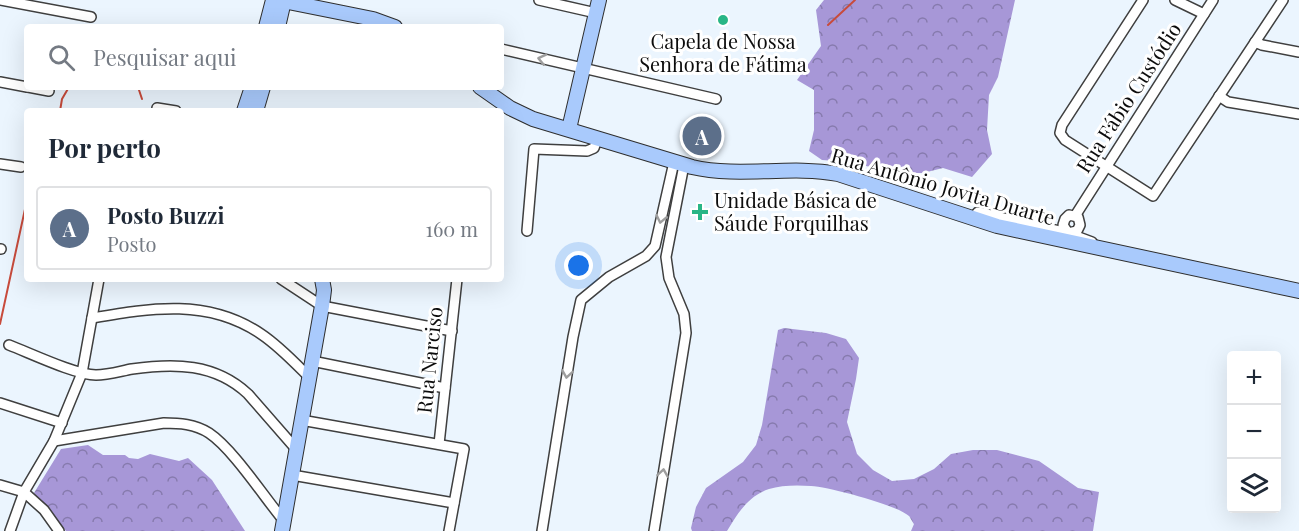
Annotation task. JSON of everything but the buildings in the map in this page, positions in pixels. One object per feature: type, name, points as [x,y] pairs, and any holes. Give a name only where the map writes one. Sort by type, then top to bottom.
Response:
[{"type":"main road","points":[[278,0],[302,3],[386,24]]},
{"type":"main road","points":[[267,24],[278,0]]},
{"type":"main road","points":[[278,0],[278,24]]},
{"type":"main road","points":[[569,129],[597,7]]},
{"type":"main road","points":[[245,108],[251,90]]},
{"type":"main road","points":[[257,108],[262,90]]},
{"type":"main road","name":"Rua Antônio Jovita Duarte","points":[[485,90],[521,114],[545,124],[598,137],[679,163],[719,171],[826,171],[972,219],[1299,291]]},
{"type":"main road","points":[[283,526],[322,306],[323,282]]},
{"type":"street","points":[[0,0],[91,16]]},
{"type":"street","points":[[539,0],[597,7]]},
{"type":"street","points":[[1143,0],[1062,125],[1060,133],[1063,139],[1153,196],[1283,0]]},
{"type":"street","points":[[1175,0],[1204,14]]},
{"type":"street","name":"Rua Fábio Custódio","points":[[1068,233],[1077,231],[1080,225],[1075,216],[1213,0]]},
{"type":"street","points":[[1255,42],[1299,52]]},
{"type":"street","points":[[504,50],[716,99]]},
{"type":"street","points":[[0,82],[24,86]]},
{"type":"street","points":[[44,90],[49,91]]},
{"type":"street","points":[[1219,96],[1228,102],[1299,114]]},
{"type":"street","points":[[527,231],[534,149],[587,151],[594,148],[598,137]]},
{"type":"street","points":[[542,531],[581,300],[609,277],[650,253],[656,241],[679,163]]},
{"type":"street","points":[[654,531],[686,333],[686,322],[669,278],[666,257],[679,163]]},
{"type":"street","points":[[0,164],[21,167]]},
{"type":"street","points":[[972,219],[978,212],[1068,233],[1090,240],[1097,248]]},
{"type":"street","points":[[650,253],[666,257]]},
{"type":"street","points":[[10,531],[24,492],[54,441],[82,373],[98,282]]},
{"type":"street","points":[[286,282],[322,306],[452,331]]},
{"type":"street","name":"Rua Narciso","points":[[439,444],[458,282]]},
{"type":"street","points":[[92,318],[168,307],[218,315],[251,327],[263,335],[309,377]]},
{"type":"street","points":[[9,345],[82,373],[96,375],[165,365],[211,371],[239,385],[296,449]]},
{"type":"street","points":[[312,361],[445,388]]},
{"type":"street","points":[[0,403],[62,423]]},
{"type":"street","points":[[302,420],[464,449],[449,531]]},
{"type":"street","points":[[54,441],[164,423],[194,426],[209,433],[227,449],[283,526]]},
{"type":"street","points":[[292,475],[454,502]]},
{"type":"street","points":[[0,485],[24,492],[44,510],[59,531]]},
{"type":"street","points":[[544,519],[550,531]]},
{"type":"green space","points":[[824,0],[1015,0],[998,77],[989,95],[987,130],[992,154],[972,177],[943,168],[923,173],[896,173],[849,162],[822,160],[809,151],[814,130],[814,90],[797,80],[821,46],[816,10]]},
{"type":"green space","points":[[784,328],[826,333],[846,339],[859,358],[847,422],[857,454],[873,470],[892,481],[914,479],[934,469],[951,454],[973,450],[997,450],[1039,461],[1078,488],[1099,492],[1093,531],[911,531],[914,524],[909,516],[891,507],[832,490],[795,485],[774,488],[755,496],[727,531],[692,531],[696,507],[706,488],[743,462],[756,445],[762,425],[778,330]]},
{"type":"green space","points":[[88,445],[103,455],[125,455],[138,459],[150,454],[179,461],[188,458],[212,480],[245,531],[66,531],[34,493],[61,449]]},
{"type":"waterway","points":[[828,25],[855,0]]},
{"type":"waterway","points":[[60,108],[67,90]]},
{"type":"waterway","points":[[139,90],[142,99]]},
{"type":"waterway","points":[[0,324],[24,214]]},
{"type":"place","name":"Capela de Nossa Senhora de Fátima","points":[[723,20]]},
{"type":"place","name":"Posto Buzzi","points":[[702,136]]},
{"type":"place","name":"Unidade Básica de Sáude Forquilhas","points":[[700,212]]}]
